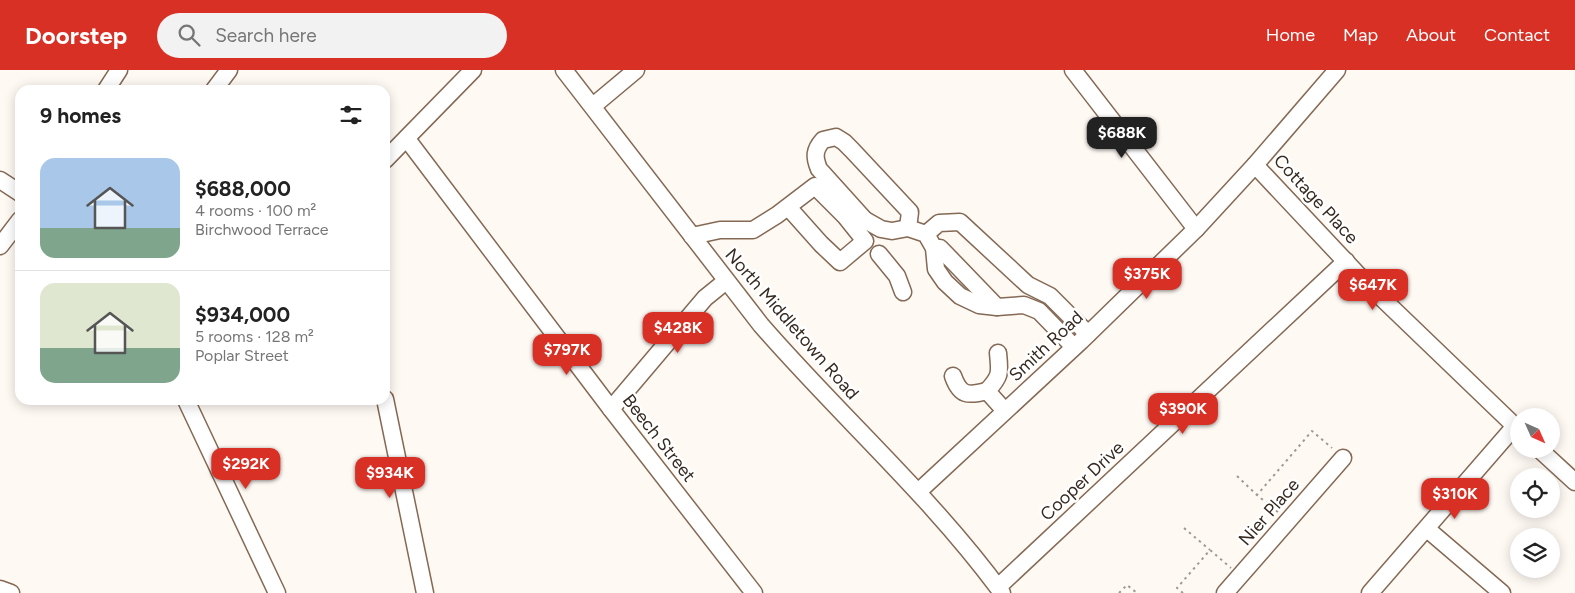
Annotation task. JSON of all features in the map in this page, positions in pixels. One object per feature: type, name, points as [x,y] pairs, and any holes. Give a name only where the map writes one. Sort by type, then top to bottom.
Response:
[{"type":"street","points":[[109,85],[119,70]]},
{"type":"street","points":[[218,85],[229,70]]},
{"type":"street","points":[[390,155],[473,70]]},
{"type":"street","name":"North Middletown Road","points":[[564,70],[726,281],[796,365],[918,492],[959,538],[1000,590]]},
{"type":"street","points":[[593,106],[636,70]]},
{"type":"street","points":[[1073,70],[1196,229]]},
{"type":"street","name":"Smith Road","points":[[918,492],[1088,334],[1196,229],[1338,70]]},
{"type":"street","points":[[865,220],[819,169],[815,159],[816,152],[823,140],[836,137],[852,150],[910,212],[908,228]]},
{"type":"street","name":"Beech Street","points":[[407,139],[611,409],[754,593]]},
{"type":"street","name":"Cottage Place","points":[[1255,165],[1371,287],[1510,421]]},
{"type":"street","points":[[0,180],[15,190]]},
{"type":"street","points":[[692,236],[720,230],[752,230],[788,207],[815,186],[845,216],[897,276],[903,292]]},
{"type":"street","points":[[788,207],[840,262],[872,249]]},
{"type":"street","points":[[845,216],[865,220],[881,229],[892,231],[908,228],[940,248],[997,307],[1024,305],[1038,311],[1074,347]]},
{"type":"street","points":[[930,241],[939,223],[960,222],[1028,285],[1050,296],[1088,334]]},
{"type":"street","points":[[0,246],[15,226]]},
{"type":"street","name":"Cooper Drive","points":[[1000,590],[1346,261]]},
{"type":"street","points":[[611,409],[705,298],[726,281]]},
{"type":"street","points":[[1024,305],[1028,285]]},
{"type":"street","points":[[952,376],[962,392],[973,395],[987,391],[997,381],[1000,373],[998,353]]},
{"type":"street","points":[[987,391],[1005,411]]},
{"type":"street","points":[[188,405],[277,593]]},
{"type":"street","points":[[386,405],[426,593]]},
{"type":"street","points":[[1370,593],[1510,436]]},
{"type":"street","name":"Nier Place","points":[[1225,593],[1343,458]]},
{"type":"street","points":[[1549,458],[1575,482]]},
{"type":"street","points":[[1427,529],[1502,593]]},
{"type":"street","points":[[0,589],[10,593]]},
{"type":"path","points":[[1257,495],[1312,431],[1343,458]]},
{"type":"path","points":[[1237,476],[1288,521]]},
{"type":"path","points":[[1184,528],[1240,576]]},
{"type":"path","points":[[1183,593],[1177,588],[1210,550]]},
{"type":"path","points":[[1119,593],[1127,585],[1137,593]]}]
